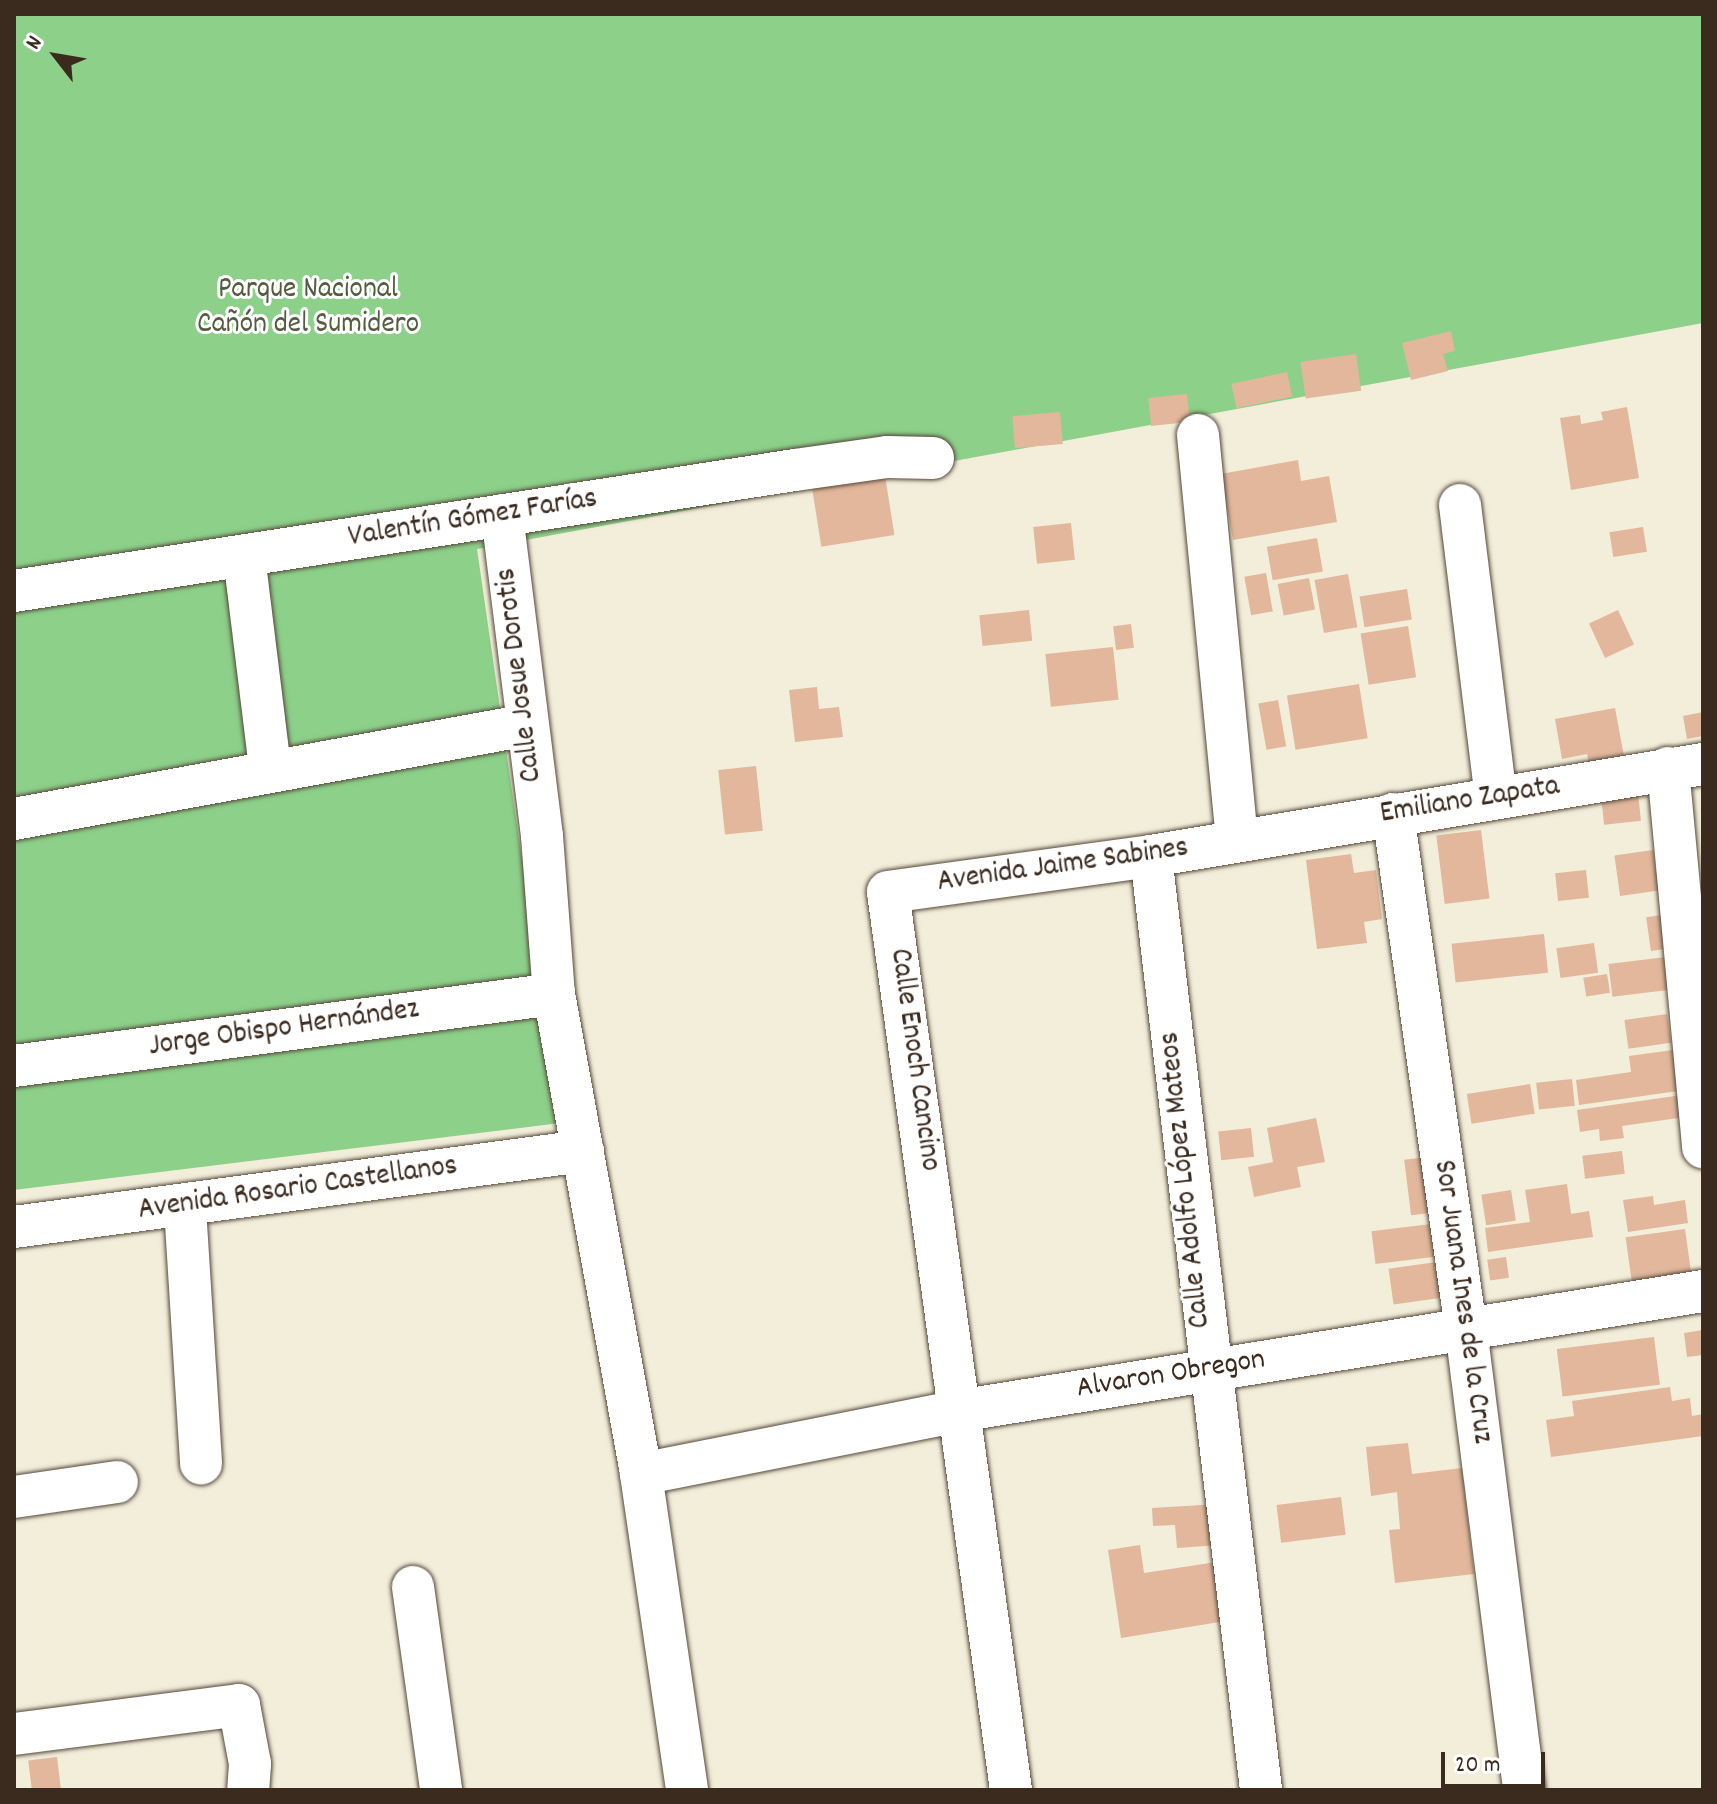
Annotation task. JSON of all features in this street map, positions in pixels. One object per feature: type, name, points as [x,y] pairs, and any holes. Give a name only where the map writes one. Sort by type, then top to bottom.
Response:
[{"type":"street","points":[[1198,435],[1237,840]]},
{"type":"street","name":"Valentín Gómez Farías","points":[[14,591],[872,459],[933,458]]},
{"type":"street","points":[[1460,505],[1496,797]]},
{"type":"street","name":"Calle Josue Dorotis","points":[[502,515],[542,836],[554,994],[641,1474],[687,1790]]},
{"type":"street","points":[[244,556],[270,768]]},
{"type":"street","points":[[15,811],[527,725]]},
{"type":"street","points":[[1686,766],[1703,1147]]},
{"type":"street","name":"Emiliano Zapata","points":[[1237,840],[1686,766]]},
{"type":"street","name":"Sor Juana Ines de la Cruz","points":[[1393,814],[1466,1329],[1524,1790]]},
{"type":"street","name":"Avenida Jaime Sabines","points":[[888,892],[1151,856],[1237,840]]},
{"type":"street","name":"Calle Adolfo López Mateos","points":[[1151,856],[1208,1370],[1261,1790]]},
{"type":"street","name":"Calle Enoch Cancino","points":[[888,892],[938,1229],[958,1411],[1011,1790]]},
{"type":"street","name":"Jorge Obispo Hernández","points":[[14,1066],[554,994]]},
{"type":"street","name":"Avenida Rosario Castellanos","points":[[14,1227],[185,1208],[583,1151]]},
{"type":"street","points":[[185,1208],[201,1463]]},
{"type":"street","name":"Alvaron Obregon","points":[[641,1474],[958,1411],[1703,1291]]},
{"type":"street","points":[[14,1497],[117,1482]]},
{"type":"street","points":[[413,1587],[441,1790]]},
{"type":"street","points":[[14,1734],[239,1705],[250,1764],[248,1790]]},
{"type":"green space","name":"Parque Nacional Cañón del Sumidero","points":[[14,14],[1703,14],[1703,323],[477,549],[560,1123],[14,1190]]},
{"type":"building","points":[[1451,331],[1455,351],[1443,354],[1448,371],[1411,380],[1402,343]]},
{"type":"building","points":[[1356,354],[1361,391],[1306,398],[1301,362]]},
{"type":"building","points":[[1287,372],[1292,396],[1236,408],[1231,384]]},
{"type":"building","points":[[1187,394],[1190,422],[1151,426],[1148,398]]},
{"type":"building","points":[[1627,407],[1639,478],[1571,490],[1560,418],[1580,415],[1581,424],[1603,420],[1601,412]]},
{"type":"building","points":[[1060,412],[1063,444],[1015,448],[1012,416]]},
{"type":"building","points":[[1298,460],[1301,481],[1329,476],[1337,522],[1233,540],[1221,474]]},
{"type":"building","points":[[883,463],[894,535],[821,547],[810,475]]},
{"type":"building","points":[[1071,523],[1075,560],[1037,564],[1033,527]]},
{"type":"building","points":[[1643,527],[1647,552],[1613,557],[1609,532]]},
{"type":"building","points":[[1317,538],[1323,571],[1273,580],[1267,547]]},
{"type":"building","points":[[1266,573],[1273,611],[1251,615],[1244,577]]},
{"type":"building","points":[[1348,574],[1357,627],[1324,633],[1315,580]]},
{"type":"building","points":[[1309,578],[1315,609],[1284,616],[1278,584]]},
{"type":"building","points":[[1407,589],[1412,620],[1364,627],[1360,597]]},
{"type":"building","points":[[1029,610],[1032,641],[983,646],[979,615]]},
{"type":"building","points":[[1618,610],[1634,644],[1605,658],[1589,624]]},
{"type":"building","points":[[1131,624],[1134,648],[1116,650],[1113,626]]},
{"type":"building","points":[[1408,626],[1416,677],[1369,685],[1361,634]]},
{"type":"building","points":[[1113,647],[1119,700],[1051,707],[1045,654]]},
{"type":"building","points":[[1359,684],[1368,738],[1296,750],[1287,695]]},
{"type":"building","points":[[817,687],[819,709],[839,707],[843,737],[795,742],[789,690]]},
{"type":"building","points":[[1278,700],[1286,746],[1266,750],[1258,703]]},
{"type":"building","points":[[1615,708],[1626,767],[1591,774],[1587,754],[1562,759],[1555,719]]},
{"type":"building","points":[[1703,712],[1703,736],[1687,739],[1683,716]]},
{"type":"building","points":[[756,766],[763,831],[725,835],[718,770]]},
{"type":"building","points":[[1638,793],[1641,821],[1604,825],[1601,797]]},
{"type":"building","points":[[1481,830],[1489,898],[1445,904],[1436,835]]},
{"type":"building","points":[[1653,850],[1659,891],[1620,896],[1614,855]]},
{"type":"building","points":[[1351,854],[1354,873],[1376,870],[1382,919],[1364,922],[1367,943],[1317,949],[1306,860]]},
{"type":"building","points":[[1586,870],[1589,898],[1558,901],[1555,873]]},
{"type":"building","points":[[1662,915],[1667,949],[1651,951],[1646,917]]},
{"type":"building","points":[[1544,934],[1548,973],[1456,983],[1452,944]]},
{"type":"building","points":[[1594,943],[1598,973],[1561,978],[1556,948]]},
{"type":"building","points":[[1666,957],[1670,990],[1612,997],[1608,964]]},
{"type":"building","points":[[1607,974],[1610,993],[1586,997],[1583,978]]},
{"type":"building","points":[[1667,1014],[1671,1043],[1628,1049],[1624,1020]]},
{"type":"building","points":[[1673,1050],[1678,1091],[1579,1105],[1576,1080],[1631,1072],[1629,1056]]},
{"type":"building","points":[[1572,1079],[1575,1106],[1539,1110],[1536,1083]]},
{"type":"building","points":[[1530,1084],[1535,1114],[1471,1124],[1467,1094]]},
{"type":"building","points":[[1682,1095],[1685,1117],[1622,1126],[1624,1138],[1600,1141],[1599,1129],[1580,1132],[1577,1110]]},
{"type":"building","points":[[1316,1118],[1325,1162],[1297,1167],[1301,1187],[1254,1197],[1248,1167],[1273,1162],[1267,1128]]},
{"type":"building","points":[[1251,1128],[1254,1157],[1221,1160],[1218,1131]]},
{"type":"building","points":[[1622,1151],[1625,1174],[1585,1179],[1582,1156]]},
{"type":"building","points":[[1435,1156],[1442,1212],[1411,1215],[1404,1160]]},
{"type":"building","points":[[1567,1184],[1571,1214],[1589,1211],[1593,1237],[1488,1252],[1485,1228],[1530,1222],[1525,1190]]},
{"type":"building","points":[[1511,1190],[1516,1221],[1486,1225],[1481,1195]]},
{"type":"building","points":[[1653,1196],[1654,1205],[1685,1200],[1688,1223],[1628,1232],[1623,1200]]},
{"type":"building","points":[[1439,1223],[1443,1256],[1376,1264],[1372,1231]]},
{"type":"building","points":[[1685,1229],[1691,1274],[1632,1282],[1626,1237]]},
{"type":"building","points":[[1506,1257],[1509,1278],[1490,1280],[1487,1260]]},
{"type":"building","points":[[1444,1261],[1449,1297],[1394,1304],[1389,1269]]},
{"type":"building","points":[[1703,1330],[1703,1355],[1687,1357],[1684,1333]]},
{"type":"building","points":[[1654,1337],[1660,1385],[1563,1397],[1557,1349]]},
{"type":"building","points":[[1670,1387],[1672,1401],[1690,1398],[1692,1416],[1703,1414],[1703,1436],[1551,1457],[1546,1420],[1574,1416],[1572,1401]]},
{"type":"building","points":[[1408,1443],[1412,1474],[1462,1468],[1474,1574],[1395,1583],[1389,1530],[1400,1529],[1397,1492],[1371,1496],[1366,1447]]},
{"type":"building","points":[[1341,1497],[1346,1535],[1281,1543],[1276,1505]]},
{"type":"building","points":[[1218,1504],[1220,1545],[1177,1548],[1175,1525],[1153,1526],[1152,1508]]},
{"type":"building","points":[[1140,1545],[1144,1573],[1223,1561],[1232,1620],[1121,1638],[1108,1550]]},
{"type":"building","points":[[57,1757],[61,1790],[32,1790],[28,1761]]}]
